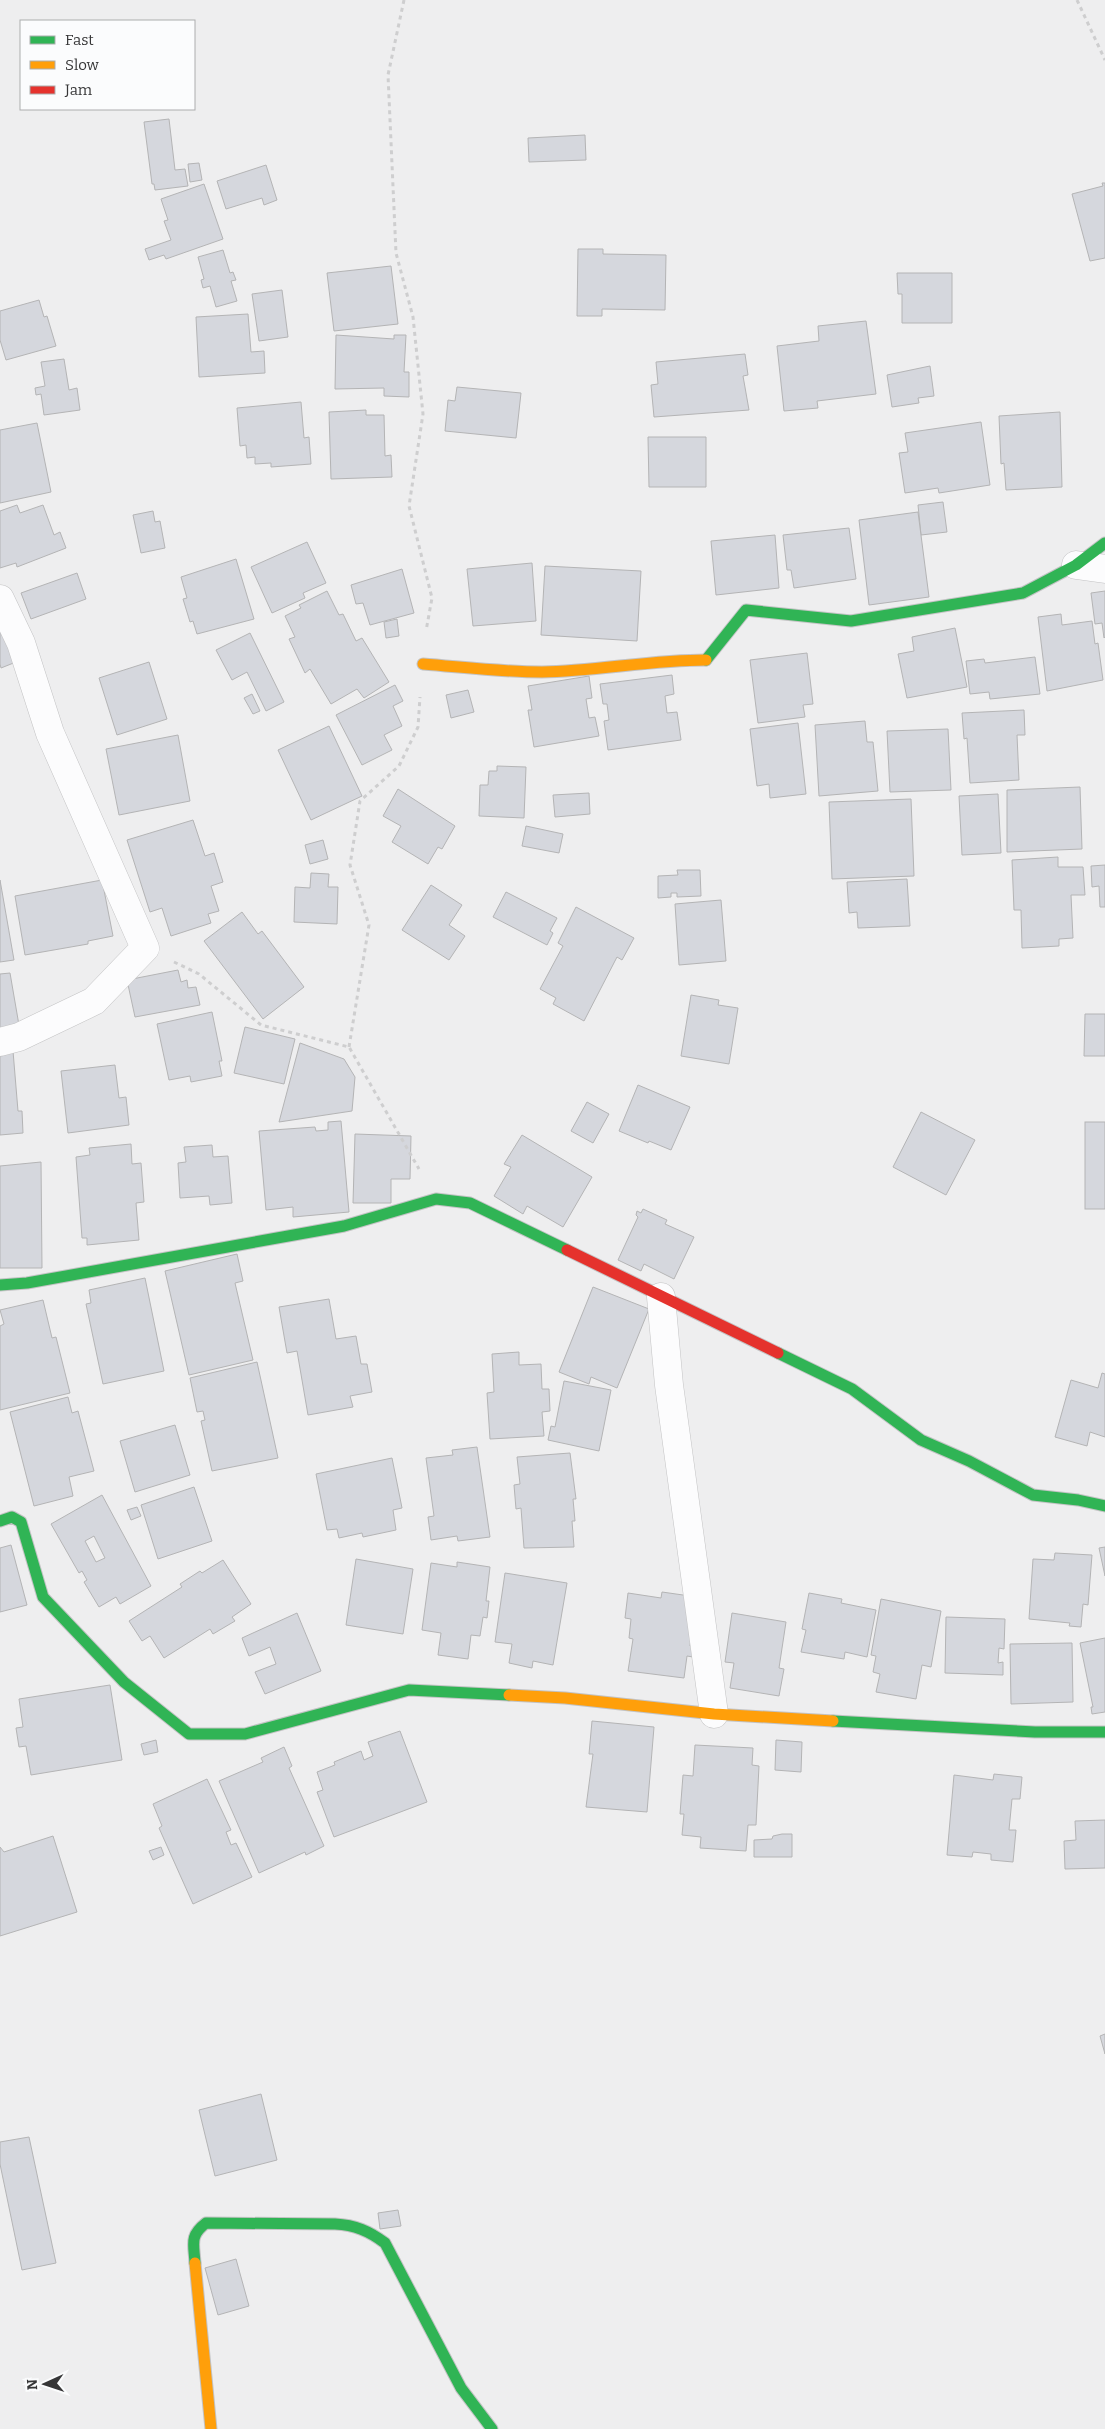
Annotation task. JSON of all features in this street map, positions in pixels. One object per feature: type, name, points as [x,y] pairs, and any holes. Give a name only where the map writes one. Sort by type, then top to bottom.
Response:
[{"type":"street","points":[[423,664],[540,672],[604,669],[673,660],[707,660],[746,610],[852,621],[1023,592],[1076,565],[1105,543]]},
{"type":"street","points":[[1076,565],[1105,569]]},
{"type":"street","points":[[0,599],[21,642],[50,733],[144,948],[94,1001],[19,1037],[0,1042]]},
{"type":"street","points":[[0,1285],[27,1283],[344,1226],[436,1200],[470,1203],[852,1389],[921,1440],[969,1461],[1033,1495],[1078,1500],[1105,1506]]},
{"type":"street","points":[[660,1297],[714,1714]]},
{"type":"street","points":[[0,1521],[12,1517],[20,1522],[43,1597],[124,1682],[189,1734],[245,1734],[409,1690],[565,1698],[714,1714],[906,1726],[1105,1732]]},
{"type":"street","points":[[211,2429],[193,2238],[197,2230],[206,2224],[353,2224],[368,2230],[384,2244],[461,2388],[492,2429]]},
{"type":"path","points":[[404,0],[388,75],[396,253],[413,317],[423,414],[409,506],[432,598],[424,641],[418,727],[399,766],[360,801],[350,865],[369,924],[349,1047],[436,1200]]},
{"type":"path","points":[[1077,0],[1105,60]]},
{"type":"path","points":[[144,948],[199,974],[262,1025],[349,1047]]},
{"type":"building","points":[[169,119],[175,170],[185,169],[188,186],[155,190],[154,184],[152,184],[144,122]]},
{"type":"building","points":[[585,135],[586,160],[529,162],[528,138]]},
{"type":"building","points":[[199,163],[202,180],[190,182],[188,164]]},
{"type":"building","points":[[266,165],[277,200],[264,205],[262,198],[226,209],[217,181]]},
{"type":"building","points":[[1102,183],[1105,183],[1105,258],[1090,261],[1072,194],[1103,186]]},
{"type":"building","points":[[204,184],[223,239],[166,259],[164,255],[149,260],[145,249],[171,240],[164,221],[168,220],[161,199]]},
{"type":"building","points":[[578,249],[603,249],[603,254],[666,255],[665,310],[602,309],[602,316],[577,316]]},
{"type":"building","points":[[223,250],[230,273],[233,272],[236,280],[231,281],[237,301],[216,307],[210,286],[203,288],[201,280],[204,279],[198,257]]},
{"type":"building","points":[[391,266],[398,324],[334,331],[327,273]]},
{"type":"building","points":[[897,273],[952,273],[952,323],[902,323],[902,294],[898,294]]},
{"type":"building","points":[[282,290],[288,337],[259,341],[252,294]]},
{"type":"building","points":[[39,300],[44,317],[47,316],[56,346],[6,360],[0,340],[0,311]]},
{"type":"building","points":[[248,314],[251,352],[264,351],[265,373],[199,377],[196,317]]},
{"type":"building","points":[[866,321],[876,394],[817,401],[818,408],[784,411],[777,346],[819,341],[818,326]]},
{"type":"building","points":[[336,335],[394,339],[394,335],[406,335],[404,372],[409,372],[409,397],[384,396],[384,388],[335,389]]},
{"type":"building","points":[[745,354],[748,375],[743,376],[749,410],[654,417],[651,385],[658,384],[656,362]]},
{"type":"building","points":[[64,359],[69,390],[77,388],[80,410],[44,415],[41,394],[36,395],[35,388],[45,386],[41,362]]},
{"type":"building","points":[[930,366],[934,396],[918,398],[919,403],[892,407],[887,375]]},
{"type":"building","points":[[457,387],[521,393],[516,438],[445,431],[448,400],[455,401]]},
{"type":"building","points":[[301,402],[304,438],[309,437],[311,464],[271,467],[271,463],[255,464],[255,457],[247,458],[246,445],[240,446],[237,408]]},
{"type":"building","points":[[366,410],[366,415],[384,415],[385,456],[391,455],[392,477],[331,479],[329,412]]},
{"type":"building","points":[[1060,412],[1062,487],[1006,490],[1004,463],[1001,464],[999,416]]},
{"type":"building","points":[[981,422],[990,485],[939,493],[938,488],[905,493],[899,453],[908,452],[905,433]]},
{"type":"building","points":[[37,423],[51,492],[0,503],[0,430]]},
{"type":"building","points":[[648,437],[706,437],[706,487],[649,487]]},
{"type":"building","points":[[943,502],[947,532],[921,535],[918,505]]},
{"type":"building","points":[[17,505],[20,513],[43,505],[54,535],[60,532],[66,548],[17,567],[16,563],[0,568],[0,511]]},
{"type":"building","points":[[153,511],[155,522],[160,521],[165,548],[141,553],[133,515]]},
{"type":"building","points":[[918,512],[929,597],[869,605],[859,520]]},
{"type":"building","points":[[849,528],[856,579],[794,588],[791,570],[787,570],[783,535]]},
{"type":"building","points":[[775,535],[779,588],[716,595],[711,541]]},
{"type":"building","points":[[307,542],[326,583],[303,593],[305,598],[272,613],[251,567]]},
{"type":"building","points":[[236,559],[254,619],[197,634],[193,621],[190,622],[183,599],[187,598],[181,577]]},
{"type":"building","points":[[532,563],[536,621],[473,626],[467,569]]},
{"type":"building","points":[[545,566],[641,571],[637,641],[541,635]]},
{"type":"building","points":[[402,569],[414,613],[370,625],[363,603],[356,604],[351,585]]},
{"type":"building","points":[[77,573],[86,599],[31,619],[21,593]]},
{"type":"building","points":[[327,591],[339,615],[343,614],[356,641],[362,638],[389,682],[364,698],[357,689],[331,704],[310,669],[305,673],[289,639],[295,637],[285,616],[301,608],[299,605]]},
{"type":"building","points":[[1105,591],[1104,638],[1102,623],[1095,624],[1091,593]]},
{"type":"building","points":[[1061,614],[1062,625],[1092,621],[1095,644],[1098,643],[1103,680],[1047,691],[1038,617]]},
{"type":"building","points":[[397,619],[399,636],[386,638],[384,622]]},
{"type":"building","points":[[0,620],[16,662],[1,668],[0,664]]},
{"type":"building","points":[[955,628],[967,687],[907,698],[898,654],[914,651],[912,637]]},
{"type":"building","points":[[250,633],[284,702],[266,711],[247,672],[232,680],[216,650]]},
{"type":"building","points":[[807,653],[813,704],[803,705],[805,717],[758,723],[750,660]]},
{"type":"building","points":[[1035,657],[1040,694],[990,699],[989,692],[970,694],[966,661],[984,659],[985,663]]},
{"type":"building","points":[[149,662],[167,719],[117,735],[99,678]]},
{"type":"building","points":[[672,675],[674,694],[665,696],[667,713],[677,712],[681,740],[608,750],[604,721],[609,720],[607,704],[603,704],[600,684]]},
{"type":"building","points":[[589,676],[592,698],[586,699],[589,718],[595,717],[599,736],[534,747],[528,710],[532,710],[528,686]]},
{"type":"building","points":[[395,685],[403,701],[393,706],[402,726],[384,735],[392,750],[362,765],[336,715]]},
{"type":"building","points":[[468,690],[474,712],[451,718],[446,695]]},
{"type":"building","points":[[252,694],[260,711],[253,714],[244,698]]},
{"type":"building","points":[[1024,710],[1025,735],[1017,735],[1019,780],[970,783],[967,738],[964,739],[962,713]]},
{"type":"building","points":[[865,721],[867,742],[873,742],[878,791],[819,796],[815,725]]},
{"type":"building","points":[[798,723],[806,794],[770,798],[769,784],[757,786],[750,729]]},
{"type":"building","points":[[329,726],[362,796],[311,820],[278,750]]},
{"type":"building","points":[[948,729],[951,790],[890,792],[887,731]]},
{"type":"building","points":[[178,735],[190,801],[119,815],[106,749]]},
{"type":"building","points":[[497,766],[526,767],[524,818],[479,816],[480,785],[488,785],[489,771],[497,771]]},
{"type":"building","points":[[1080,787],[1082,849],[1007,852],[1007,790]]},
{"type":"building","points":[[398,789],[455,826],[442,849],[438,847],[428,864],[392,842],[401,826],[383,816]]},
{"type":"building","points":[[589,793],[590,814],[555,817],[553,795]]},
{"type":"building","points":[[998,794],[1001,853],[962,855],[959,796]]},
{"type":"building","points":[[911,799],[914,876],[832,879],[829,802]]},
{"type":"building","points":[[193,820],[205,856],[214,853],[223,882],[211,886],[219,911],[208,914],[211,923],[171,936],[162,908],[150,912],[127,840]]},
{"type":"building","points":[[526,826],[563,834],[559,853],[522,846]]},
{"type":"building","points":[[323,840],[328,859],[310,864],[305,845]]},
{"type":"building","points":[[1058,857],[1058,867],[1083,867],[1085,895],[1071,895],[1073,938],[1059,939],[1059,946],[1022,948],[1021,910],[1014,910],[1012,860]]},
{"type":"building","points":[[1105,865],[1105,907],[1100,907],[1099,886],[1092,887],[1091,866]]},
{"type":"building","points":[[677,870],[700,870],[701,896],[677,897],[677,893],[671,893],[671,897],[658,898],[658,876],[678,875]]},
{"type":"building","points":[[311,873],[329,874],[328,887],[338,887],[337,924],[294,922],[295,887],[310,888]]},
{"type":"building","points":[[907,879],[910,926],[858,928],[857,912],[849,913],[847,882]]},
{"type":"building","points":[[0,880],[14,960],[0,962]]},
{"type":"building","points":[[102,880],[113,936],[88,941],[88,944],[25,955],[15,896]]},
{"type":"building","points":[[431,885],[462,905],[449,925],[465,936],[449,960],[402,930]]},
{"type":"building","points":[[506,892],[557,918],[550,931],[553,933],[547,945],[493,917]]},
{"type":"building","points":[[721,900],[726,961],[679,965],[675,904]]},
{"type":"building","points":[[576,907],[634,938],[622,960],[617,957],[584,1021],[553,1004],[556,998],[540,989],[563,946],[558,943]]},
{"type":"building","points":[[242,912],[258,934],[262,931],[304,987],[263,1019],[204,941]]},
{"type":"building","points":[[178,970],[181,982],[187,980],[188,988],[196,987],[200,1005],[135,1017],[127,980]]},
{"type":"building","points":[[10,973],[20,1031],[0,1035],[0,974]]},
{"type":"building","points":[[691,995],[719,1000],[718,1005],[738,1008],[729,1064],[681,1056]]},
{"type":"building","points":[[212,1012],[222,1061],[219,1061],[222,1076],[191,1082],[190,1076],[169,1080],[157,1024]]},
{"type":"building","points":[[1085,1014],[1105,1014],[1105,1056],[1084,1056]]},
{"type":"building","points":[[245,1027],[295,1039],[284,1084],[234,1073]]},
{"type":"building","points":[[300,1043],[344,1059],[355,1077],[352,1111],[279,1122]]},
{"type":"building","points":[[13,1051],[18,1111],[22,1111],[23,1133],[0,1135],[0,1052]]},
{"type":"building","points":[[115,1065],[119,1098],[126,1097],[129,1125],[68,1133],[61,1071]]},
{"type":"building","points":[[638,1085],[690,1107],[671,1150],[619,1131]]},
{"type":"building","points":[[587,1102],[609,1114],[593,1143],[571,1131]]},
{"type":"building","points":[[921,1112],[975,1140],[946,1195],[893,1167]]},
{"type":"building","points":[[341,1121],[349,1212],[293,1217],[293,1207],[266,1210],[259,1131],[315,1127],[316,1131],[328,1130],[328,1122]]},
{"type":"building","points":[[1085,1122],[1105,1122],[1105,1209],[1085,1209]]},
{"type":"building","points":[[355,1134],[411,1136],[410,1179],[391,1179],[391,1203],[353,1203]]},
{"type":"building","points":[[522,1135],[592,1177],[563,1227],[527,1206],[523,1214],[494,1196],[511,1167],[504,1164]]},
{"type":"building","points":[[131,1144],[132,1164],[141,1163],[144,1202],[136,1203],[139,1240],[87,1245],[87,1238],[82,1238],[76,1157],[90,1155],[89,1148]]},
{"type":"building","points":[[212,1145],[213,1157],[228,1156],[232,1203],[210,1205],[209,1196],[180,1198],[178,1163],[186,1162],[184,1147]]},
{"type":"building","points":[[41,1162],[42,1268],[0,1268],[0,1166]]},
{"type":"building","points":[[643,1209],[667,1220],[665,1224],[694,1237],[674,1279],[644,1264],[641,1271],[618,1260],[638,1217],[636,1215],[637,1211],[641,1213]]},
{"type":"building","points":[[237,1254],[243,1281],[235,1283],[253,1360],[189,1375],[165,1271]]},
{"type":"building","points":[[145,1278],[164,1371],[103,1384],[86,1304],[91,1303],[89,1290]]},
{"type":"building","points":[[593,1287],[649,1309],[617,1388],[591,1377],[589,1384],[559,1372]]},
{"type":"building","points":[[329,1299],[336,1339],[356,1336],[361,1364],[367,1364],[372,1392],[350,1396],[353,1407],[308,1415],[297,1351],[287,1353],[279,1307]]},
{"type":"building","points":[[43,1300],[52,1338],[56,1337],[70,1393],[0,1410],[0,1326],[4,1324],[0,1310]]},
{"type":"building","points":[[519,1352],[519,1365],[541,1364],[542,1389],[549,1389],[550,1411],[542,1412],[544,1436],[490,1439],[487,1393],[494,1392],[492,1354]]},
{"type":"building","points":[[257,1362],[278,1458],[212,1471],[201,1421],[205,1420],[203,1411],[197,1412],[190,1378]]},
{"type":"building","points":[[1102,1373],[1105,1374],[1105,1437],[1090,1432],[1087,1446],[1055,1437],[1071,1380],[1098,1388]]},
{"type":"building","points":[[564,1381],[611,1390],[599,1451],[548,1440],[551,1426],[555,1427]]},
{"type":"building","points":[[68,1397],[72,1413],[78,1411],[94,1471],[69,1477],[73,1496],[34,1506],[10,1412]]},
{"type":"building","points":[[175,1425],[190,1475],[135,1492],[120,1441]]},
{"type":"building","points":[[477,1447],[490,1537],[458,1541],[457,1536],[431,1540],[428,1517],[434,1516],[426,1458],[453,1455],[452,1450]]},
{"type":"building","points":[[570,1453],[576,1499],[573,1499],[575,1521],[572,1521],[574,1547],[524,1548],[521,1508],[516,1509],[514,1485],[520,1484],[517,1457]]},
{"type":"building","points":[[392,1458],[402,1508],[393,1510],[396,1530],[363,1537],[362,1533],[339,1538],[337,1529],[327,1530],[316,1474]]},
{"type":"building","points":[[194,1487],[212,1541],[158,1559],[141,1505]]},
{"type":"building","points":[[102,1495],[151,1586],[120,1604],[116,1597],[99,1607],[84,1582],[87,1580],[82,1571],[79,1573],[51,1524]],"holes":[[[94,1536],[105,1558],[96,1562],[85,1541]]]},
{"type":"building","points":[[137,1507],[141,1516],[131,1520],[127,1510]]},
{"type":"building","points":[[11,1545],[27,1605],[0,1612],[0,1548]]},
{"type":"building","points":[[1105,1547],[1105,1576],[1099,1548]]},
{"type":"building","points":[[1055,1553],[1092,1555],[1088,1605],[1083,1604],[1081,1627],[1069,1626],[1070,1623],[1029,1619],[1033,1559],[1054,1560]]},
{"type":"building","points":[[356,1559],[413,1569],[403,1634],[346,1625]]},
{"type":"building","points":[[223,1560],[251,1604],[232,1617],[235,1621],[213,1634],[210,1629],[164,1658],[150,1636],[142,1641],[129,1621],[182,1587],[180,1584],[200,1571],[202,1573]]},
{"type":"building","points":[[457,1562],[490,1567],[486,1601],[489,1601],[487,1618],[483,1617],[480,1636],[471,1635],[468,1659],[438,1655],[441,1633],[422,1630],[431,1563],[457,1567]]},
{"type":"building","points":[[505,1573],[567,1583],[553,1665],[533,1661],[532,1668],[509,1663],[512,1644],[495,1642]]},
{"type":"building","points":[[662,1592],[697,1597],[690,1646],[694,1647],[693,1657],[687,1656],[684,1678],[628,1671],[633,1639],[629,1638],[631,1619],[625,1618],[628,1593],[661,1598]]},
{"type":"building","points":[[809,1593],[842,1599],[841,1603],[876,1610],[867,1657],[845,1652],[844,1659],[801,1652],[806,1630],[802,1629]]},
{"type":"building","points":[[881,1599],[941,1611],[931,1667],[922,1665],[916,1699],[876,1692],[880,1674],[873,1672],[876,1656],[871,1655]]},
{"type":"building","points":[[297,1613],[321,1671],[265,1694],[255,1672],[276,1664],[270,1647],[249,1656],[242,1638]]},
{"type":"building","points":[[732,1613],[786,1622],[779,1668],[784,1669],[779,1696],[730,1688],[734,1663],[725,1662]]},
{"type":"building","points":[[946,1617],[1005,1619],[1004,1649],[999,1648],[998,1663],[1003,1662],[1003,1675],[945,1673]]},
{"type":"building","points":[[1105,1638],[1105,1712],[1092,1714],[1091,1707],[1093,1707],[1080,1643]]},
{"type":"building","points":[[1072,1643],[1073,1702],[1011,1704],[1010,1644]]},
{"type":"building","points":[[110,1685],[122,1760],[31,1775],[26,1746],[19,1747],[16,1728],[23,1727],[19,1699]]},
{"type":"building","points":[[592,1721],[654,1727],[647,1812],[586,1807],[593,1754],[589,1754]]},
{"type":"building","points":[[400,1731],[427,1802],[334,1837],[317,1792],[323,1790],[317,1772],[335,1765],[334,1762],[361,1751],[364,1760],[373,1756],[368,1742]]},
{"type":"building","points":[[156,1740],[158,1752],[144,1755],[141,1744]]},
{"type":"building","points":[[776,1740],[802,1742],[801,1772],[775,1770]]},
{"type":"building","points":[[695,1745],[753,1748],[752,1765],[759,1766],[756,1825],[748,1825],[746,1851],[700,1848],[701,1837],[682,1835],[684,1814],[680,1814],[683,1775],[693,1776]]},
{"type":"building","points":[[284,1747],[292,1766],[289,1768],[324,1846],[306,1855],[305,1852],[259,1873],[219,1781],[263,1762],[261,1758]]},
{"type":"building","points":[[994,1774],[1022,1777],[1020,1799],[1012,1799],[1009,1830],[1016,1830],[1013,1862],[991,1860],[991,1854],[973,1852],[972,1857],[947,1855],[954,1775],[993,1780]]},
{"type":"building","points":[[207,1779],[231,1830],[226,1832],[231,1845],[236,1843],[252,1877],[193,1904],[159,1828],[162,1826],[153,1804]]},
{"type":"building","points":[[1105,1820],[1105,1868],[1065,1869],[1064,1841],[1076,1840],[1075,1821]]},
{"type":"building","points":[[792,1834],[792,1857],[754,1857],[754,1840],[772,1839],[773,1836]]},
{"type":"building","points":[[53,1836],[77,1912],[0,1936],[0,1847],[4,1852]]},
{"type":"building","points":[[161,1847],[164,1855],[153,1860],[149,1851]]},
{"type":"building","points":[[1105,2034],[1105,2054],[1100,2036]]},
{"type":"building","points":[[261,2094],[277,2160],[215,2176],[199,2110]]},
{"type":"building","points":[[29,2137],[56,2263],[22,2270],[0,2164],[0,2142]]},
{"type":"building","points":[[398,2210],[401,2226],[380,2229],[378,2213]]},
{"type":"building","points":[[236,2259],[249,2306],[218,2315],[205,2268]]},
{"type":"traffic: fast","points":[[706,660],[746,610],[851,621],[1023,593],[1076,565],[1105,543]]},
{"type":"traffic: fast","points":[[0,1285],[27,1283],[344,1226],[436,1199],[470,1203],[567,1250]]},
{"type":"traffic: fast","points":[[778,1353],[852,1389],[921,1440],[969,1461],[1033,1495],[1078,1500],[1105,1506]]},
{"type":"traffic: fast","points":[[0,1521],[12,1517],[21,1522],[43,1597],[124,1682],[189,1734],[245,1734],[409,1690],[509,1695]]},
{"type":"traffic: fast","points":[[833,1721],[1035,1732],[1105,1732]]},
{"type":"traffic: fast","points":[[195,2263],[195,2236],[206,2223],[335,2224],[362,2229],[373,2235],[385,2243],[461,2388],[492,2429]]},
{"type":"traffic: slow","points":[[423,664],[542,672],[685,660],[706,660]]},
{"type":"traffic: slow","points":[[509,1695],[565,1698],[714,1714],[833,1721]]},
{"type":"traffic: slow","points":[[195,2263],[211,2429]]},
{"type":"traffic: jam","points":[[567,1250],[778,1353]]}]
